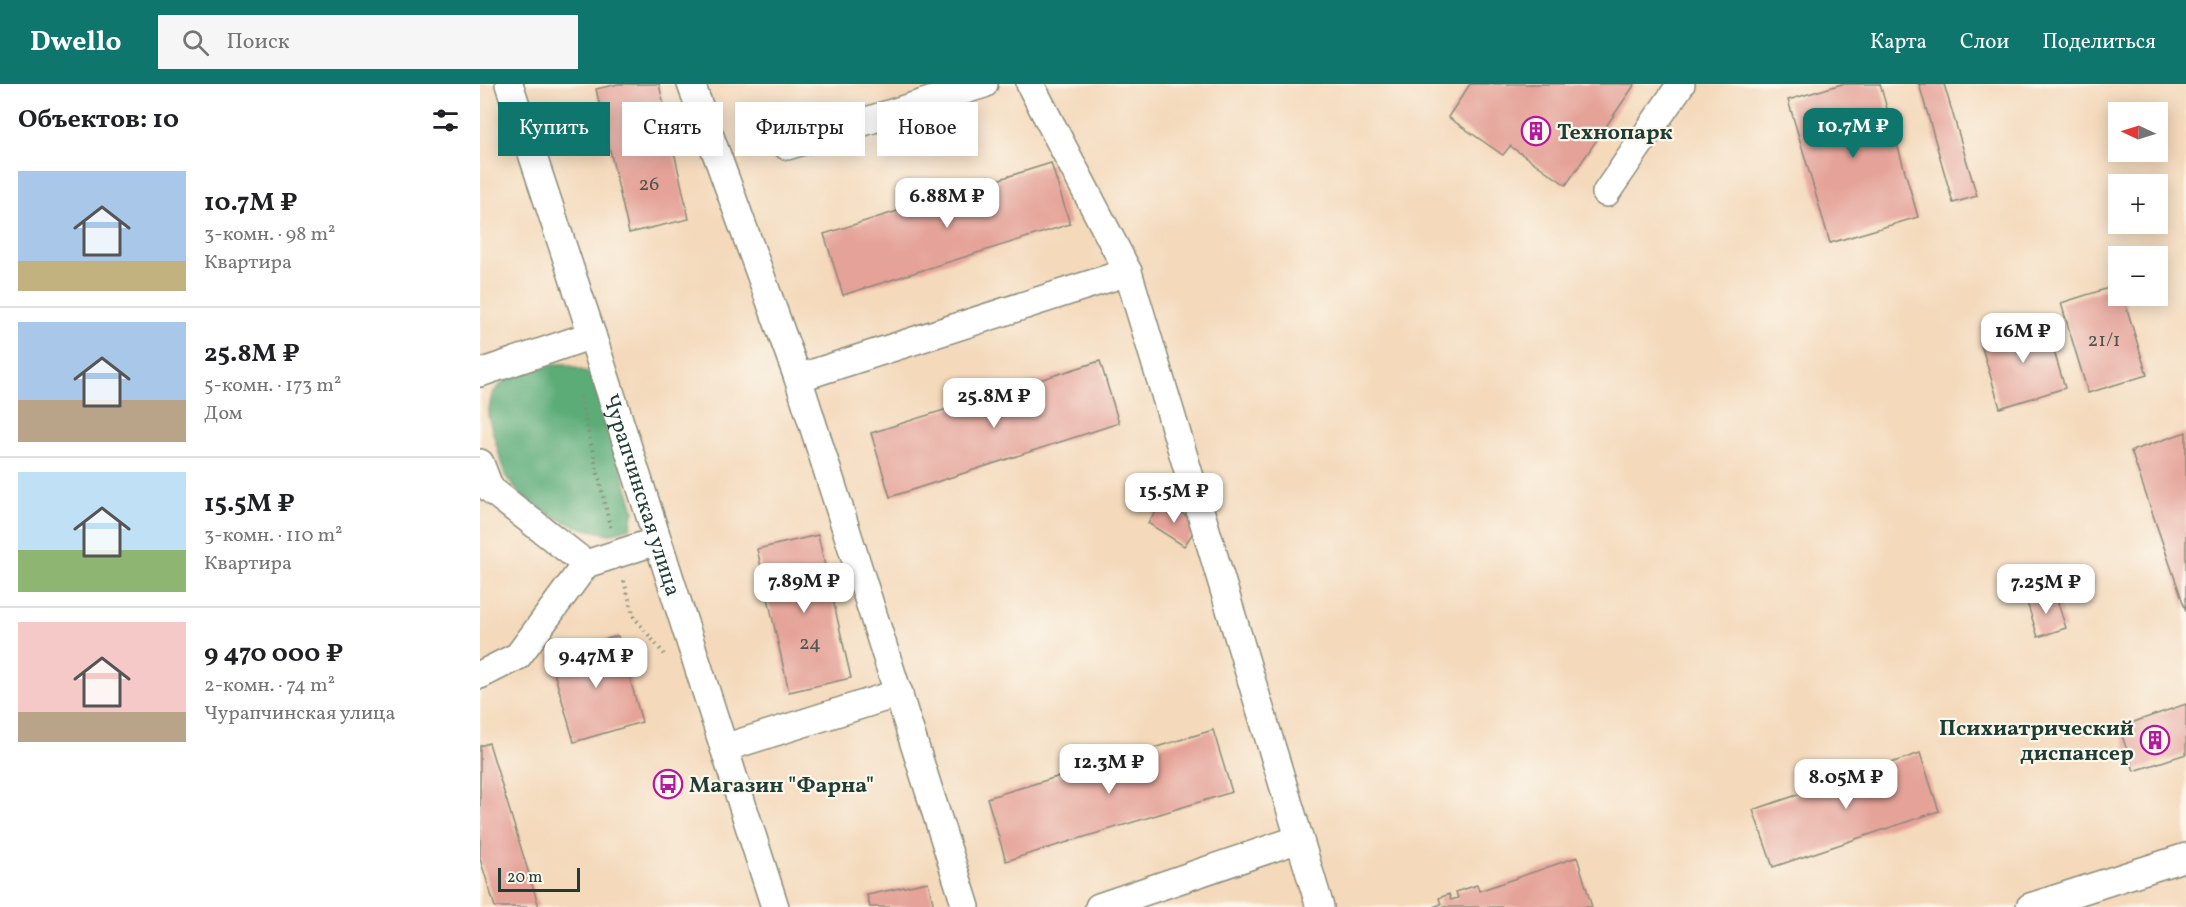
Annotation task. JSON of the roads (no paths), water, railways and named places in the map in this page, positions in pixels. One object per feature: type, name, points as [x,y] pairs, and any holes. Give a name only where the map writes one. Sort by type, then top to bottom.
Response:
[{"type":"street","name":"Чурапчинская улица","points":[[509,84],[775,907]]},
{"type":"street","points":[[691,84],[798,378],[966,907]]},
{"type":"street","points":[[865,121],[984,84]]},
{"type":"street","points":[[1030,84],[1128,272],[1320,907]]},
{"type":"street","points":[[1606,193],[1681,84]]},
{"type":"street","points":[[798,378],[1128,272]]},
{"type":"street","points":[[480,373],[592,335]]},
{"type":"street","points":[[480,463],[490,489],[586,564]]},
{"type":"street","points":[[480,675],[518,656],[586,564],[657,542]]},
{"type":"street","points":[[724,748],[899,693]]},
{"type":"street","points":[[1099,907],[1299,839]]},
{"type":"street","points":[[2030,907],[2186,857]]},
{"type":"place","name":"Технопарк","points":[[1536,131]]},
{"type":"place","name":"Психиатрический диспансер","points":[[2155,740]]},
{"type":"place","name":"Магазин \"Фарна\"","points":[[668,784]]}]
